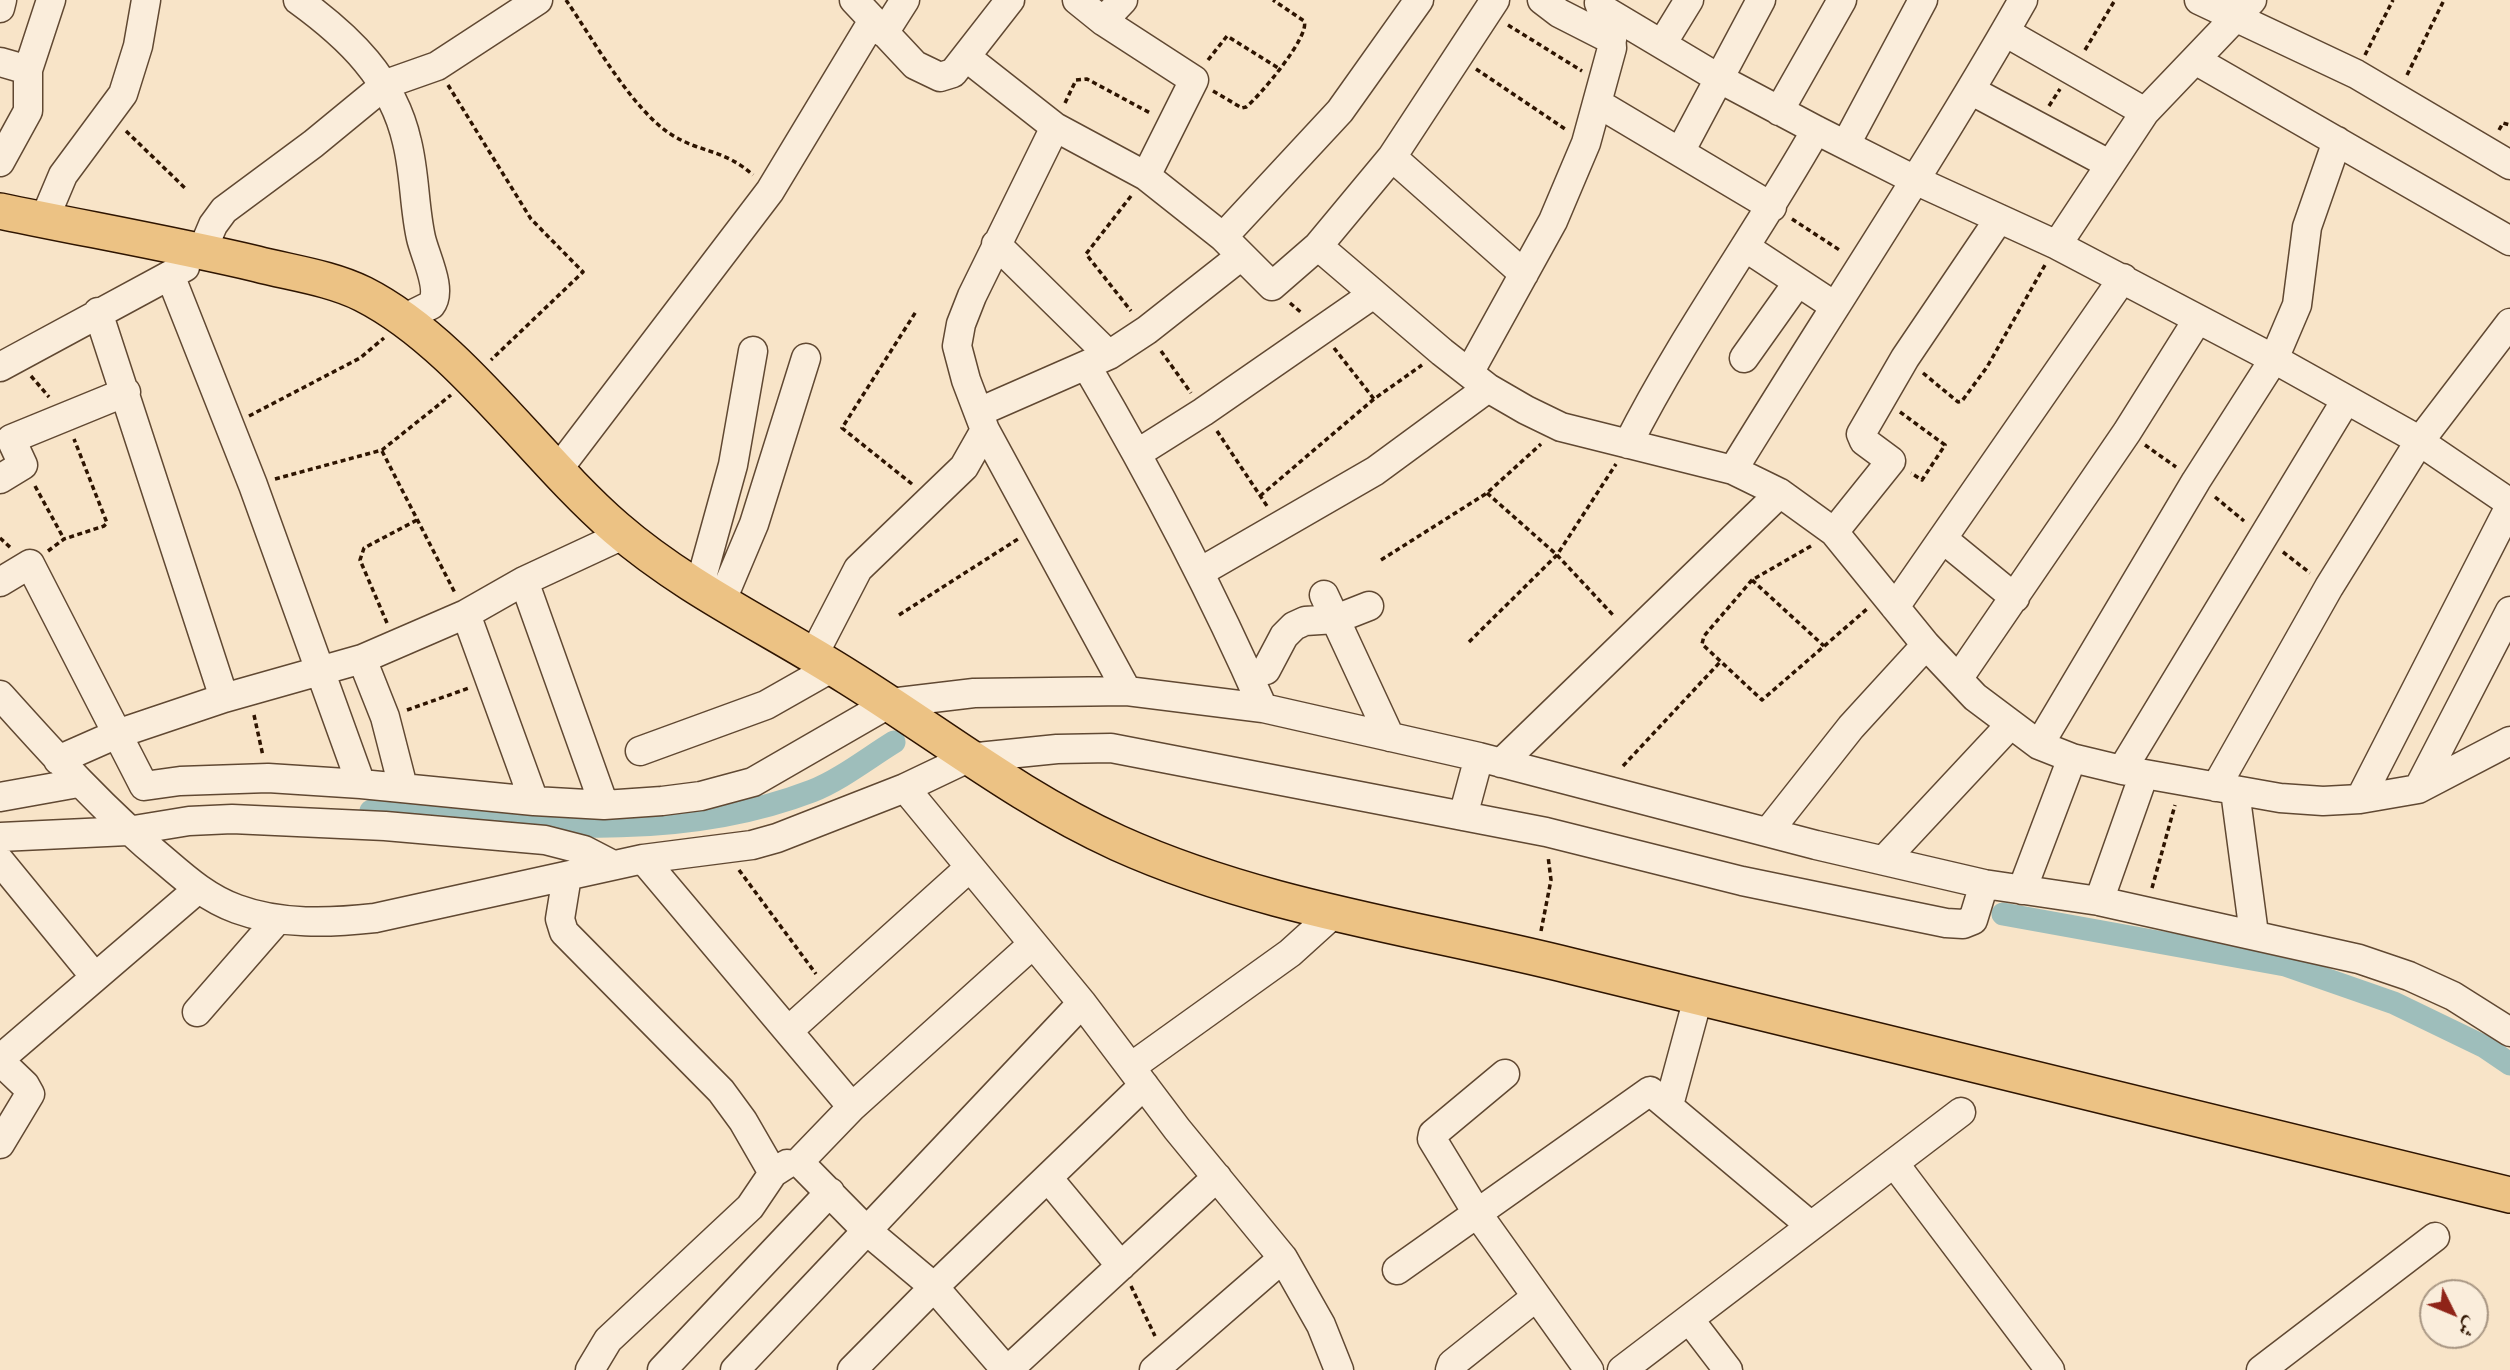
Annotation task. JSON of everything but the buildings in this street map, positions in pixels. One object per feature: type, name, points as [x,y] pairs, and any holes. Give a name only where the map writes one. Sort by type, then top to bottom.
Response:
[{"type":"main road","points":[[0,211],[207,252],[335,283],[370,298],[404,319],[437,346],[556,472],[623,534],[711,594],[890,703],[968,758],[1037,800],[1125,846],[1209,877],[1332,915],[1536,957],[2015,1077],[2510,1195]]},
{"type":"street","points":[[0,8],[2,0]]},
{"type":"street","points":[[0,162],[28,111],[28,70],[51,0]]},
{"type":"street","points":[[44,220],[64,175],[110,115],[132,71],[146,0]]},
{"type":"street","points":[[298,0],[360,52],[386,84],[407,139],[421,238],[436,293],[431,305],[404,319]]},
{"type":"street","points":[[8,362],[170,275],[207,252],[213,225],[224,210],[313,144],[386,84],[437,66],[538,0]]},
{"type":"street","points":[[854,0],[915,65],[935,76],[953,73],[1010,0]]},
{"type":"street","points":[[556,472],[770,191],[878,27],[905,0]]},
{"type":"street","points":[[1077,0],[1103,21],[1195,80],[1146,176]]},
{"type":"street","points":[[1103,21],[1123,0]]},
{"type":"street","points":[[640,751],[766,705],[823,661],[859,569],[964,467],[982,421],[1147,331],[1232,247],[1340,111],[1419,0]]},
{"type":"street","points":[[1542,0],[1559,13],[1612,40]]},
{"type":"street","points":[[1662,44],[1689,0]]},
{"type":"street","points":[[1680,152],[1760,0]]},
{"type":"street","points":[[1779,111],[1842,0]]},
{"type":"street","points":[[1846,144],[1923,0]]},
{"type":"street","points":[[1733,470],[1833,305],[1917,181],[2023,0]]},
{"type":"street","points":[[2199,0],[2244,8],[2510,165]]},
{"type":"street","points":[[1200,572],[1375,471],[1478,380],[1524,274],[1553,221],[1586,143],[1602,94],[1612,40],[1600,4]]},
{"type":"street","points":[[1600,4],[1720,79],[1779,111],[1917,181],[2123,278],[2274,359],[2419,442],[2510,505],[2360,799]]},
{"type":"street","points":[[966,57],[1055,127],[1146,176],[1232,247],[1272,286],[1318,246],[1392,158],[1491,5]]},
{"type":"street","points":[[2057,245],[2145,112],[2197,61],[2244,8]]},
{"type":"street","points":[[2005,32],[2145,112]]},
{"type":"street","points":[[2197,61],[2510,241]]},
{"type":"street","points":[[0,62],[28,70]]},
{"type":"street","points":[[1972,91],[2109,164]]},
{"type":"street","points":[[1602,94],[1680,152],[1772,207]]},
{"type":"street","points":[[1055,127],[972,296],[958,338],[962,368],[982,421],[1127,691]]},
{"type":"street","points":[[1628,444],[1656,388],[1772,207],[1816,130]]},
{"type":"street","points":[[2039,745],[2196,481],[2274,359],[2297,305],[2307,227],[2337,141]]},
{"type":"street","points":[[1392,158],[1524,274]]},
{"type":"street","points":[[1834,532],[1891,461],[1860,436],[1906,358],[1999,219]]},
{"type":"street","points":[[996,244],[1097,360],[1138,453],[1200,572],[1263,708]]},
{"type":"street","points":[[1318,246],[1372,295],[1478,380],[1561,427],[1733,470],[1780,494],[1834,532],[1926,645],[1958,679],[2039,745],[2072,758],[2226,789],[2280,798],[2360,799],[2418,789],[2510,741]]},
{"type":"street","points":[[1745,247],[1833,305]]},
{"type":"street","points":[[170,275],[253,485],[319,673],[353,783],[345,824]]},
{"type":"street","points":[[1890,599],[1943,539],[2123,278]]},
{"type":"street","points":[[1744,358],[1797,282]]},
{"type":"street","points":[[1138,453],[1203,412],[1372,295]]},
{"type":"street","points":[[99,312],[237,695]]},
{"type":"street","points":[[1958,679],[2127,432],[2198,318]]},
{"type":"street","points":[[2254,934],[2226,789],[2329,587],[2419,442],[2509,326]]},
{"type":"street","points":[[711,594],[753,351]]},
{"type":"street","points":[[711,594],[754,524],[806,358]]},
{"type":"street","points":[[11,472],[11,439],[64,415],[126,392]]},
{"type":"street","points":[[2099,901],[2133,772],[2262,535],[2346,400]]},
{"type":"street","points":[[1463,816],[1490,760],[1780,494]]},
{"type":"street","points":[[58,760],[117,734],[237,695],[362,659],[466,614],[524,581],[623,534]]},
{"type":"street","points":[[1943,539],[2015,598]]},
{"type":"street","points":[[0,582],[30,564],[145,786]]},
{"type":"street","points":[[524,581],[604,805]]},
{"type":"street","points":[[1266,670],[1284,636],[1294,626],[1330,607],[1369,606]]},
{"type":"street","points":[[1330,607],[1390,737]]},
{"type":"street","points":[[2418,789],[2510,611]]},
{"type":"street","points":[[466,614],[534,801]]},
{"type":"street","points":[[1768,832],[1851,727],[1926,645]]},
{"type":"street","points":[[362,659],[385,717],[403,787]]},
{"type":"street","points":[[0,797],[180,781],[268,778],[403,787],[534,801],[604,805],[662,801],[728,790],[791,761],[890,703],[974,693],[1127,691],[1263,708],[1490,760],[1983,884],[2099,901],[2359,959],[2409,976],[2453,996],[2510,1032]]},
{"type":"street","points":[[0,695],[58,760],[128,831],[198,889],[239,910],[278,919],[345,921],[375,918],[643,859],[723,849],[777,838],[905,788],[968,758],[1057,749],[1128,750],[1546,832],[1742,881],[1946,923],[1963,924],[1973,920],[1983,884]]},
{"type":"street","points":[[1884,860],[2010,724]]},
{"type":"street","points":[[2022,890],[2072,758]]},
{"type":"street","points":[[905,788],[1082,1003],[1283,1258],[1321,1325],[1339,1370]]},
{"type":"street","points":[[0,837],[128,831],[189,821],[232,819],[345,824],[545,840],[584,849],[613,865]]},
{"type":"street","points":[[643,859],[852,1107]]},
{"type":"street","points":[[0,861],[95,976]]},
{"type":"street","points":[[788,1031],[969,868]]},
{"type":"street","points":[[567,876],[560,919],[565,932],[721,1091],[743,1121],[774,1173]]},
{"type":"street","points":[[0,1144],[30,1094],[26,1084],[0,1060],[198,889]]},
{"type":"street","points":[[852,1370],[933,1287],[1048,1178],[1137,1076],[1290,953],[1332,915]]},
{"type":"street","points":[[197,1012],[278,919]]},
{"type":"street","points":[[590,1370],[608,1340],[750,1207],[779,1168],[799,1160],[852,1107],[1033,944]]},
{"type":"street","points":[[1669,1105],[1698,998]]},
{"type":"street","points":[[735,1370],[1082,1003]]},
{"type":"street","points":[[1505,1074],[1432,1136],[1477,1213],[1589,1370]]},
{"type":"street","points":[[1397,1270],[1650,1091],[1811,1226]]},
{"type":"street","points":[[1622,1370],[1961,1112]]},
{"type":"street","points":[[799,1160],[799,1164],[866,1230],[933,1287],[1007,1370],[1217,1177]]},
{"type":"street","points":[[1894,1163],[2050,1370]]},
{"type":"street","points":[[1048,1178],[1121,1266]]},
{"type":"street","points":[[662,1370],[830,1192]]},
{"type":"street","points":[[2261,1370],[2435,1237]]},
{"type":"street","points":[[1161,1365],[1283,1258]]},
{"type":"street","points":[[1450,1370],[1452,1364],[1535,1297]]},
{"type":"street","points":[[1689,1319],[1728,1370]]},
{"type":"path","points":[[566,0],[629,93],[669,134],[730,156],[770,191]]},
{"type":"path","points":[[1273,0],[1307,24],[1280,69],[1250,104],[1242,108],[1195,80],[1227,36],[1280,69]]},
{"type":"path","points":[[2037,125],[2115,0]]},
{"type":"path","points":[[2356,74],[2393,0]]},
{"type":"path","points":[[2397,96],[2444,0]]},
{"type":"path","points":[[1491,5],[1602,94]]},
{"type":"path","points":[[1457,56],[1586,143]]},
{"type":"path","points":[[253,485],[382,450],[470,379],[583,271],[531,219],[437,66]]},
{"type":"path","points":[[1055,127],[1074,82],[1079,79],[1094,81],[1171,126]]},
{"type":"path","points":[[110,115],[186,189]]},
{"type":"path","points":[[1146,176],[1086,254],[1147,331],[1260,495],[1374,399],[1442,352]]},
{"type":"path","points":[[1772,207],[1861,263]]},
{"type":"path","points":[[1906,358],[1958,402],[1962,401],[1987,367],[2057,245]]},
{"type":"path","points":[[1272,286],[1321,331],[1374,399]]},
{"type":"path","points":[[917,310],[842,428],[931,498]]},
{"type":"path","points":[[230,426],[360,358],[404,319]]},
{"type":"path","points":[[8,362],[64,415],[106,518],[104,526],[64,539],[11,472]]},
{"type":"path","points":[[1881,398],[1945,445],[1922,480],[1891,461]]},
{"type":"path","points":[[1381,560],[1487,493],[1561,427]]},
{"type":"path","points":[[2127,432],[2196,481],[2329,587]]},
{"type":"path","points":[[1469,642],[1557,555],[1628,444]]},
{"type":"path","points":[[382,450],[466,614]]},
{"type":"path","points":[[1487,493],[1557,555],[1612,615]]},
{"type":"path","points":[[396,644],[360,560],[360,553],[364,548],[417,520]]},
{"type":"path","points":[[899,615],[1039,525]]},
{"type":"path","points":[[1834,532],[1752,580],[1704,636],[1702,644],[1762,699],[1824,646],[1890,599]]},
{"type":"path","points":[[1752,580],[1824,646]]},
{"type":"path","points":[[1623,766],[1721,661]]},
{"type":"path","points":[[385,717],[491,681]]},
{"type":"path","points":[[237,695],[268,778]]},
{"type":"path","points":[[2146,911],[2182,781]]},
{"type":"path","points":[[1536,957],[1550,880],[1546,832]]},
{"type":"path","points":[[723,849],[829,992]]},
{"type":"path","points":[[1121,1266],[1161,1365]]},
{"type":"waterway","points":[[371,811],[482,821],[593,826],[649,825],[704,819],[758,808],[812,791],[843,775],[894,742]]},
{"type":"waterway","points":[[2003,914],[2285,965],[2394,1003],[2485,1047],[2510,1064]]}]
